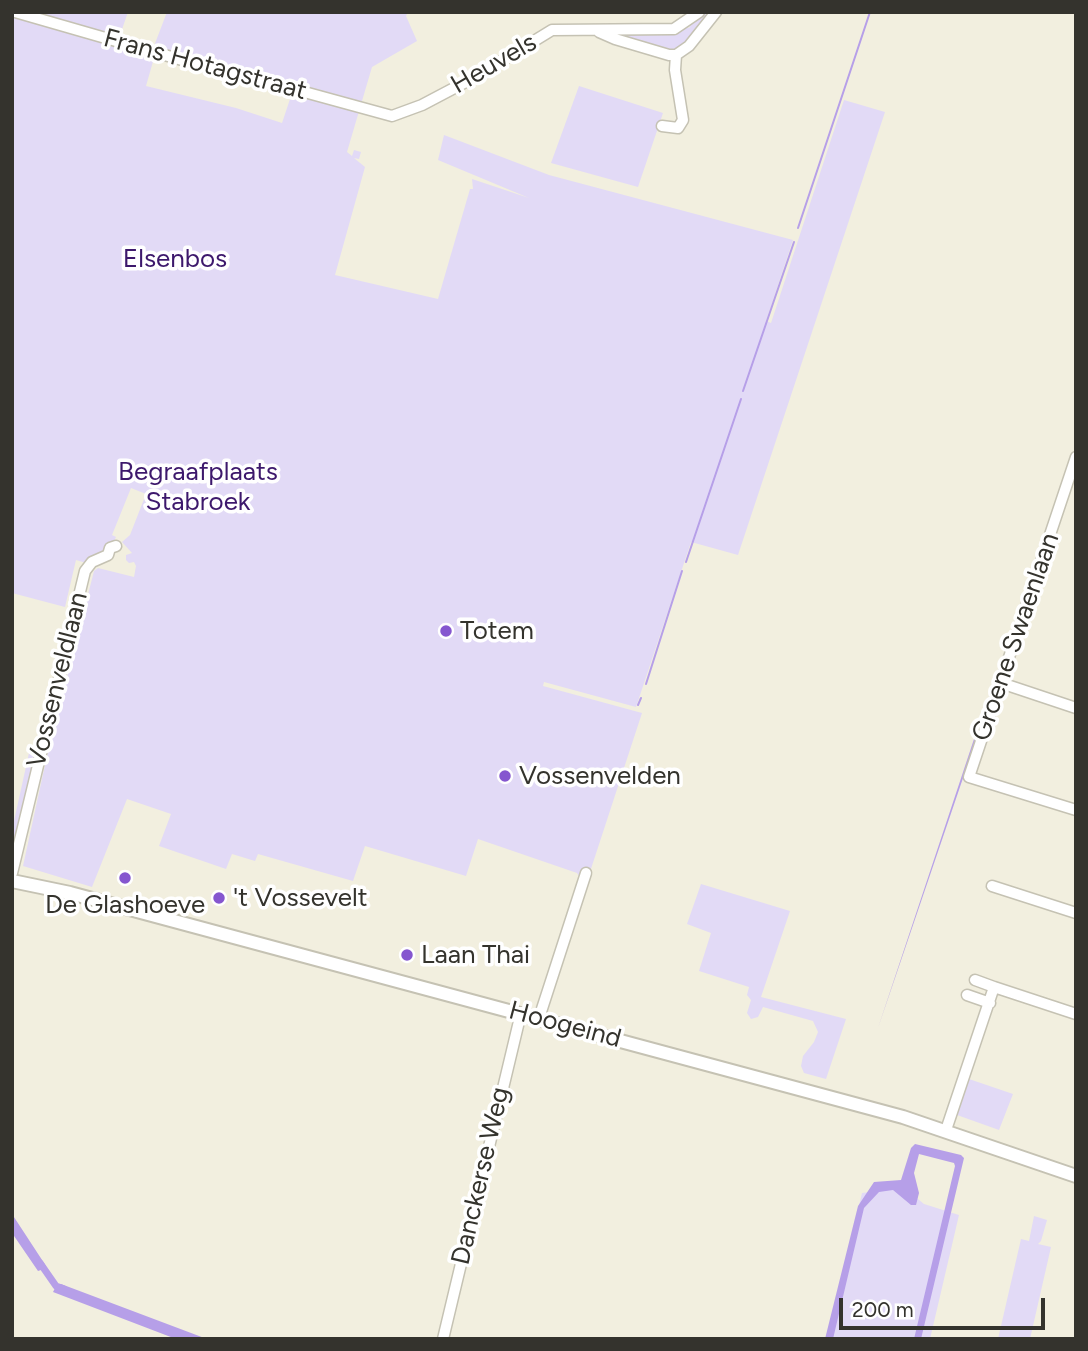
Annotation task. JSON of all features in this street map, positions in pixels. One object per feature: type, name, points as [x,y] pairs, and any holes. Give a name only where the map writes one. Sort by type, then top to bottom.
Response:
[{"type":"main road","name":"Hoogeind","points":[[12,873],[31,878],[51,888]]},
{"type":"main road","name":"Hoogeind","points":[[12,881],[51,888],[879,1110],[946,1130],[1076,1176]]},
{"type":"street","name":"Frans Hotagstraat","points":[[15,12],[262,83],[275,84],[396,116]]},
{"type":"street","name":"Heuvels","points":[[396,116],[477,76],[552,30],[674,29],[699,12]]},
{"type":"street","points":[[662,126],[678,128],[683,120],[675,70],[676,55],[689,46],[716,12]]},
{"type":"street","name":"Heuvels","points":[[596,30],[615,39],[676,55]]},
{"type":"street","name":"Groene Swaenlaan","points":[[1076,457],[969,777],[1076,810]]},
{"type":"street","name":"Vossenveldlaan","points":[[12,873],[85,571],[92,562],[108,555],[110,548],[116,546]]},
{"type":"street","points":[[1001,683],[1076,708]]},
{"type":"street","points":[[538,1018],[586,873]]},
{"type":"street","points":[[992,886],[1076,913]]},
{"type":"street","points":[[975,980],[1076,1014]]},
{"type":"street","points":[[946,1130],[995,987]]},
{"type":"street","points":[[967,995],[990,1003]]},
{"type":"street","name":"Danckerse Weg","points":[[443,1339],[521,1013]]},
{"type":"green space","points":[[23,12],[128,12],[119,38]]},
{"type":"green space","points":[[167,12],[408,12],[406,16],[417,41],[372,67],[347,152],[352,156],[354,150],[361,152],[359,159],[354,158],[365,167],[335,275],[438,299],[470,189],[473,189],[472,179],[529,198],[438,160],[444,135],[549,175],[793,240],[766,321],[771,323],[844,100],[885,112],[738,555],[691,542],[636,707],[544,682],[543,686],[642,713],[587,881],[581,879],[577,873],[478,839],[466,876],[365,846],[353,881],[258,854],[255,861],[232,854],[226,869],[159,846],[171,814],[127,799],[92,887],[23,866],[47,756],[94,571],[98,568],[134,577],[136,566],[134,562],[129,563],[126,560],[126,555],[132,553],[122,542],[130,535],[146,494],[131,488],[112,535],[116,537],[113,543],[86,563],[76,560],[65,607],[12,593],[12,14],[151,54]],"holes":[[[156,51],[292,93],[282,123],[236,108],[146,86]]]},
{"type":"green space","points":[[704,12],[715,12],[686,46],[674,53],[614,37],[615,31],[672,34],[689,22],[689,28]]},
{"type":"green space","points":[[579,86],[663,113],[638,187],[551,163]]},
{"type":"green space","points":[[29,753],[35,755],[12,855],[12,830]]},
{"type":"green space","points":[[701,884],[790,911],[761,997],[846,1019],[826,1079],[804,1073],[801,1066],[803,1056],[818,1032],[813,1021],[763,1007],[758,1017],[751,1019],[747,1013],[751,1000],[747,995],[749,987],[699,971],[711,933],[687,924]]},
{"type":"green space","points":[[969,1079],[1013,1094],[999,1130],[957,1115]]},
{"type":"green space","points":[[897,1182],[924,1204],[959,1215],[930,1339],[827,1339],[862,1193],[877,1191]]},
{"type":"green space","points":[[1034,1216],[1047,1220],[1038,1244],[1051,1247],[1030,1339],[998,1339],[1021,1239],[1029,1241]]},
{"type":"shaded area","points":[[976,733],[978,734],[878,1028]]},
{"type":"shaded area","points":[[915,1144],[964,1158],[921,1339],[914,1339],[955,1166],[954,1163],[919,1154],[914,1173],[919,1193],[916,1205],[911,1205],[893,1190],[879,1192],[864,1208],[833,1339],[825,1339],[858,1206],[874,1182],[901,1180],[911,1148]]},
{"type":"shaded area","points":[[12,1214],[46,1266],[44,1269],[38,1271],[12,1233]]},
{"type":"shaded area","points":[[61,1284],[207,1339],[176,1339],[53,1292],[56,1286]]},
{"type":"waterway","points":[[798,228],[870,12]]},
{"type":"waterway","points":[[743,391],[794,242]]},
{"type":"waterway","points":[[686,562],[741,399]]},
{"type":"waterway","points":[[646,684],[682,571]]},
{"type":"waterway","points":[[638,705],[641,698]]},
{"type":"waterway","points":[[40,1263],[56,1286],[64,1289]]},
{"type":"place","name":"Totem","points":[[446,631]]},
{"type":"place","name":"Vossenvelden","points":[[505,776]]},
{"type":"place","name":"De Glashoeve","points":[[125,878]]},
{"type":"place","name":"'t Vossevelt","points":[[219,898]]},
{"type":"place","name":"Laan Thai","points":[[407,955]]},
{"type":"park label","name":"Elsenbos","points":[[175,259]]},
{"type":"park label","name":"Begraafplaats Stabroek","points":[[198,487]]}]
